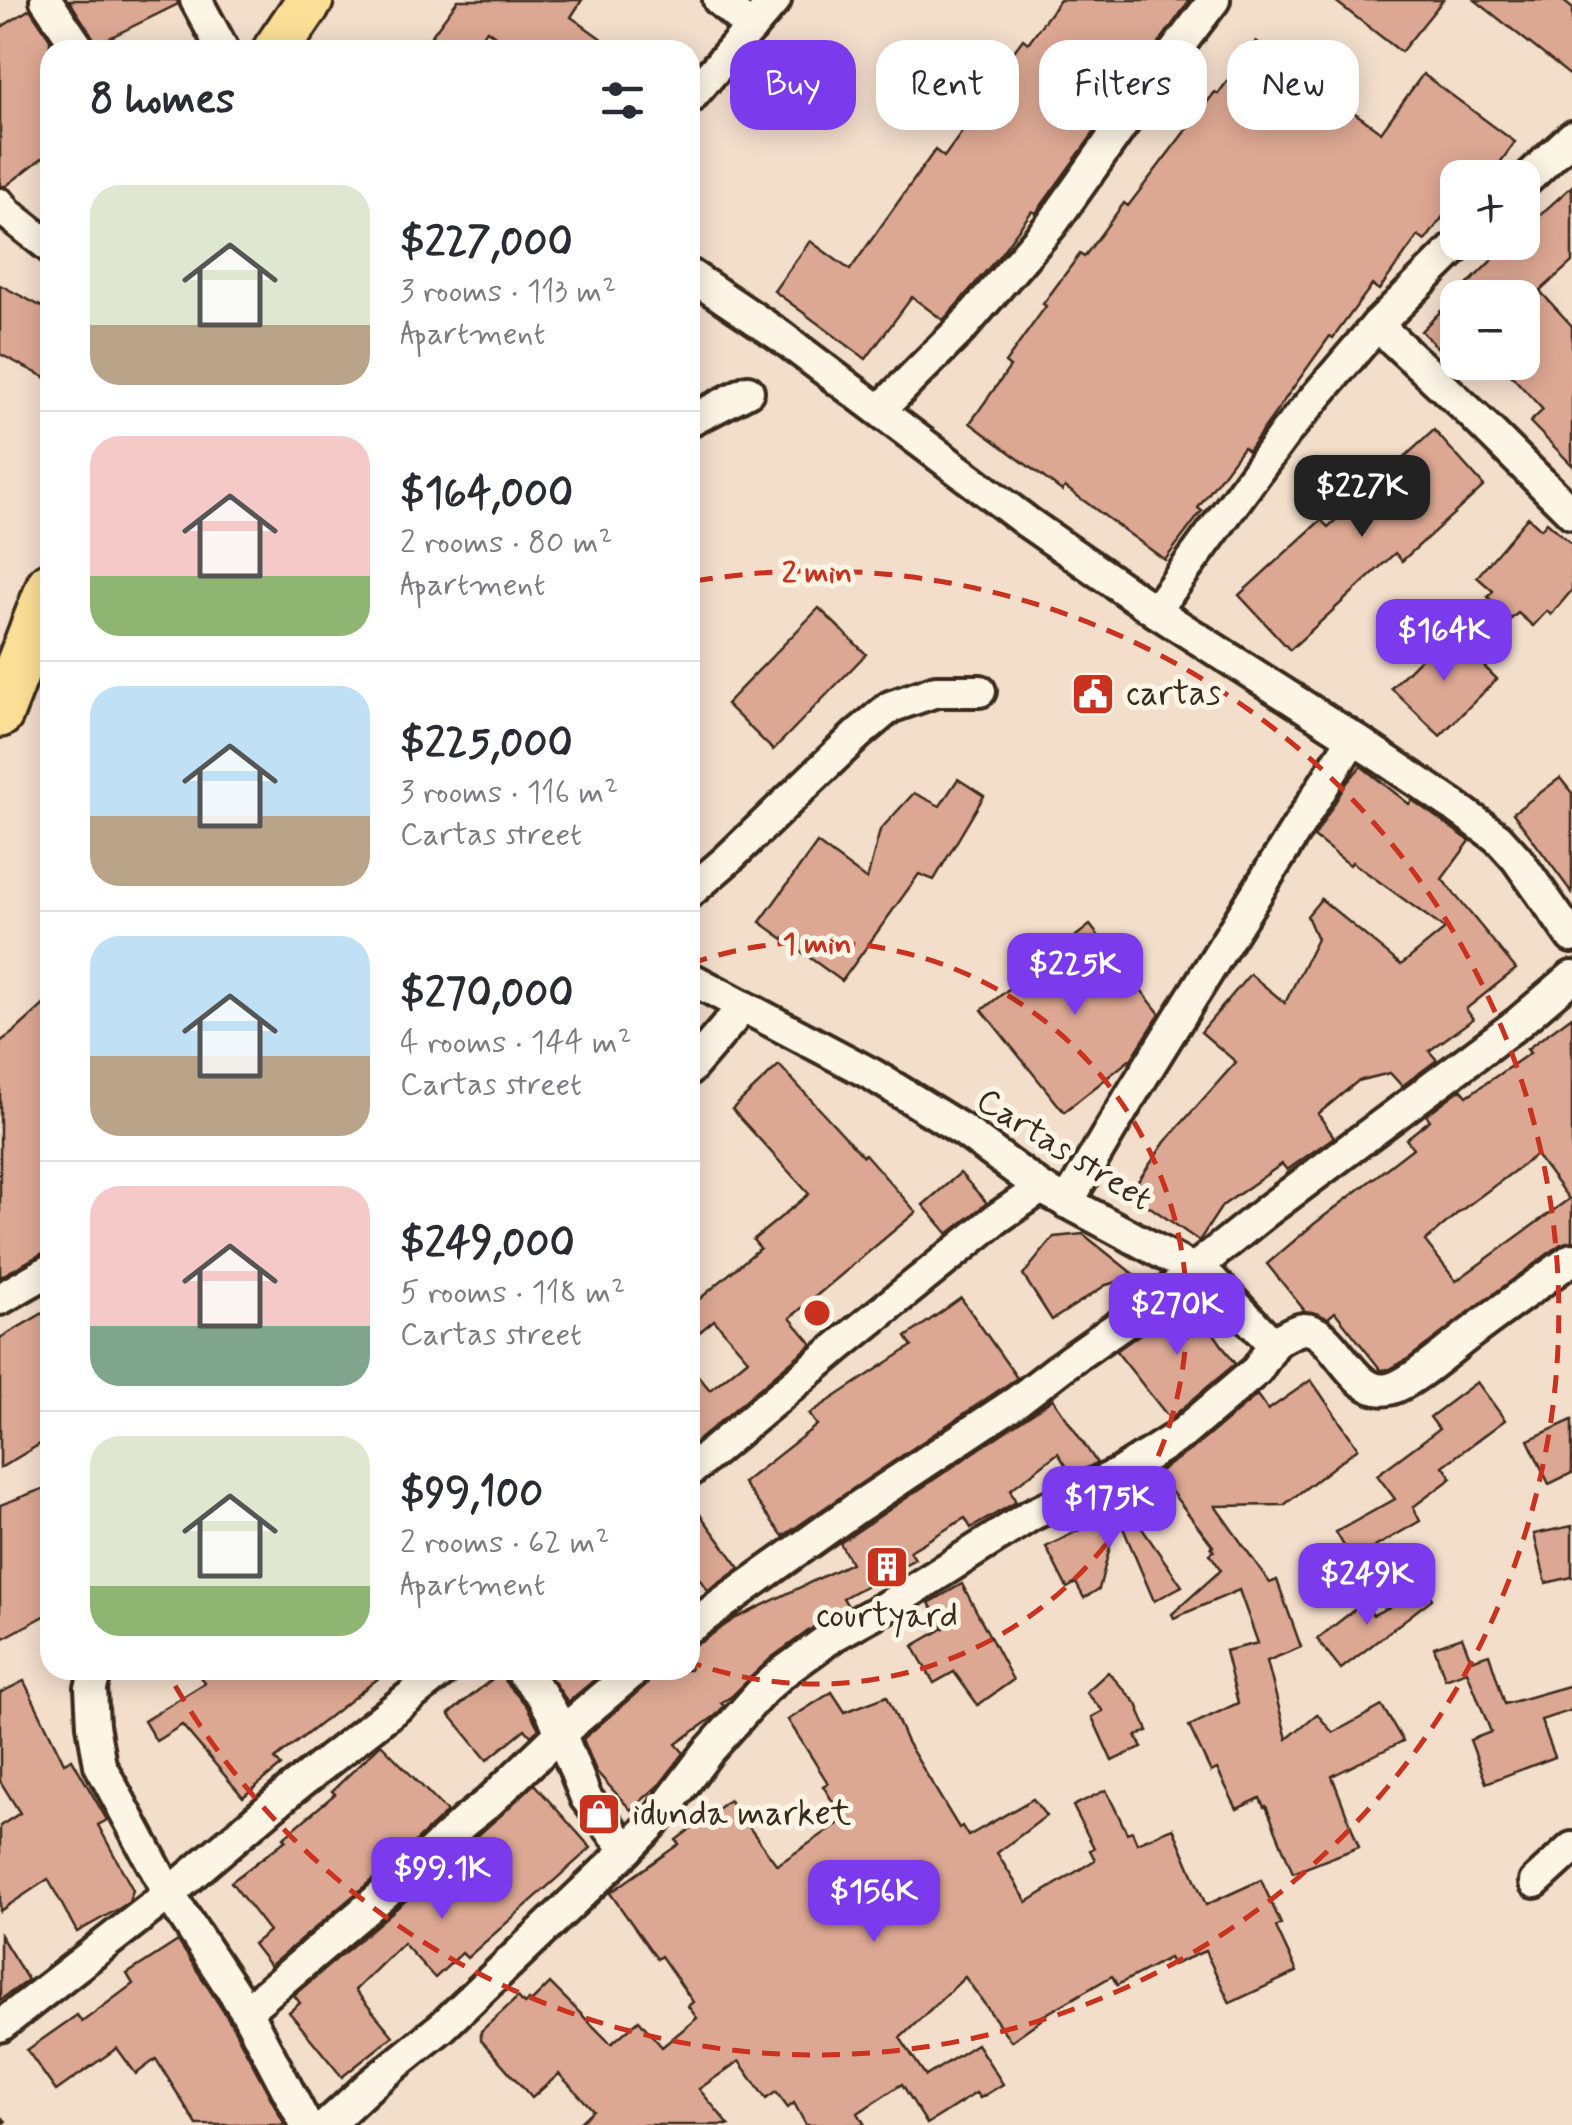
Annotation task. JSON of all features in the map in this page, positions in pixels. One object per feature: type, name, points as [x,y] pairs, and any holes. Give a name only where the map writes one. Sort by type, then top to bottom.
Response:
[{"type":"highway","points":[[283,40],[310,0]]},
{"type":"highway","points":[[0,714],[40,623]]},
{"type":"street","points":[[46,0],[73,40]]},
{"type":"street","points":[[196,0],[218,40]]},
{"type":"street","points":[[719,0],[751,28]]},
{"type":"street","points":[[700,87],[775,0]]},
{"type":"street","points":[[880,410],[962,328],[1051,225],[1214,0]]},
{"type":"street","points":[[1540,167],[1572,137]]},
{"type":"street","points":[[0,204],[40,238]]},
{"type":"street","points":[[1155,611],[1285,433],[1377,326],[1443,260]]},
{"type":"street","points":[[700,283],[780,335],[1027,522],[1498,838],[1572,937]]},
{"type":"street","points":[[1377,326],[1572,513]]},
{"type":"street","points":[[700,417],[748,391]]},
{"type":"street","points":[[700,883],[890,707],[936,691],[980,690]]},
{"type":"street","points":[[1068,1203],[1353,738]]},
{"type":"street","points":[[700,1620],[854,1509],[1016,1402],[1177,1285],[1518,1023],[1572,977]]},
{"type":"street","name":"Cartas street","points":[[700,983],[901,1092],[964,1131],[1040,1188],[1212,1280],[1262,1335],[1276,1341]]},
{"type":"street","points":[[700,1057],[743,1007]]},
{"type":"street","points":[[700,1464],[970,1239],[1040,1188]]},
{"type":"street","points":[[327,2125],[443,2026],[627,1850],[763,1690],[834,1636],[1031,1515],[1120,1473],[1183,1433],[1257,1370],[1276,1341],[1295,1330],[1315,1332],[1356,1375],[1376,1389],[1388,1390],[1423,1369],[1572,1259]]},
{"type":"street","points":[[0,1299],[40,1276]]},
{"type":"street","points":[[93,1680],[93,1725],[100,1765],[169,1894],[246,2011],[306,2125]]},
{"type":"street","points":[[0,2026],[431,1680]]},
{"type":"street","points":[[528,1680],[560,1733],[586,1798],[627,1850]]},
{"type":"street","points":[[246,2011],[488,1804],[560,1733],[623,1680]]},
{"type":"street","points":[[1534,1882],[1572,1848]]},
{"type":"path","points":[[0,2117],[8,2125]]},
{"type":"building","points":[[69,0],[177,0],[178,4],[105,40],[94,40]]},
{"type":"building","points":[[458,0],[582,0],[571,17],[603,40],[500,40],[487,30],[480,40],[428,40]]},
{"type":"building","points":[[1060,0],[1190,0],[1161,40],[1039,40],[1039,130],[1096,130],[1036,213],[1032,211],[943,320],[912,297],[866,359],[774,291],[810,241],[850,270],[935,150],[944,157],[964,130],[1019,130],[1019,44],[1023,39],[1028,43]]},
{"type":"building","points":[[1334,0],[1443,0],[1401,52]]},
{"type":"building","points":[[1475,0],[1562,0],[1572,8],[1572,77]]},
{"type":"building","points":[[30,9],[50,39],[40,40],[40,160],[6,186],[0,186],[0,28]]},
{"type":"building","points":[[1423,74],[1515,142],[1502,160],[1440,160],[1440,221],[1425,241],[1418,236],[1379,290],[1372,285],[1333,338],[1330,336],[1248,451],[1243,447],[1198,508],[1202,511],[1165,560],[970,423],[1010,367],[1005,363],[1046,306],[1043,304],[1080,254],[1084,257],[1124,203],[1128,206],[1186,130],[1207,130],[1207,102],[1215,92],[1218,94],[1227,81],[1227,130],[1359,130],[1359,116],[1381,132]]},
{"type":"building","points":[[1572,186],[1572,262],[1540,291],[1540,280],[1472,280],[1492,260],[1540,260],[1540,215]]},
{"type":"building","points":[[0,285],[40,306],[40,375],[0,354]]},
{"type":"building","points":[[1540,291],[1572,326],[1572,465],[1530,422],[1543,410],[1516,380],[1540,380]]},
{"type":"building","points":[[1440,312],[1440,350],[1421,331]]},
{"type":"building","points":[[1434,430],[1484,486],[1402,561],[1395,553],[1290,650],[1239,595],[1321,520],[1328,527]]},
{"type":"building","points":[[1528,517],[1541,529],[1547,522],[1572,544],[1572,590],[1551,615],[1547,611],[1533,626],[1518,613],[1511,619],[1488,597],[1493,591],[1477,577]]},
{"type":"building","points":[[819,608],[866,654],[773,750],[726,704]]},
{"type":"building","points":[[1448,631],[1497,679],[1440,736],[1391,688]]},
{"type":"building","points":[[1361,766],[1409,804],[1412,800],[1470,841],[1442,879],[1516,969],[1466,1009],[1473,1019],[1429,1051],[1437,1060],[1402,1086],[1390,1073],[1358,1081],[1318,1114],[1334,1137],[1287,1170],[1282,1164],[1222,1206],[1199,1241],[1130,1193],[1165,1142],[1236,1062],[1201,1032],[1250,974],[1285,1003],[1317,939],[1307,916],[1321,899],[1401,965],[1445,929],[1314,837]]},
{"type":"building","points":[[1560,778],[1572,793],[1572,893],[1513,813]]},
{"type":"building","points":[[958,779],[984,796],[934,880],[919,874],[842,981],[760,922],[817,843],[867,880],[880,830],[914,793],[940,806]]},
{"type":"building","points":[[1090,925],[1160,1014],[1132,1058],[1064,1112],[982,1010]]},
{"type":"building","points":[[40,1008],[40,1255],[0,1277],[0,1042]]},
{"type":"building","points":[[1572,1016],[1572,1241],[1561,1244],[1409,1358],[1381,1370],[1335,1312],[1328,1318],[1305,1311],[1267,1264],[1413,1148],[1406,1139],[1430,1120],[1426,1115],[1461,1089],[1467,1096],[1530,1053],[1527,1049]],"holes":[[[1536,1155],[1569,1199],[1456,1281],[1425,1241]]]},
{"type":"building","points":[[779,1065],[916,1212],[790,1318],[812,1344],[700,1439],[700,1378],[710,1390],[748,1359],[714,1320],[700,1332],[700,1299],[760,1248],[753,1240],[809,1194],[732,1109]]},
{"type":"building","points":[[960,1173],[987,1203],[948,1234],[923,1205]]},
{"type":"building","points":[[1083,1234],[1137,1277],[1106,1285],[1052,1320],[1023,1275],[1054,1237]]},
{"type":"building","points":[[961,1298],[1017,1378],[783,1536],[743,1483],[817,1425],[809,1414],[912,1346],[906,1337]]},
{"type":"building","points":[[1190,1299],[1235,1364],[1170,1419],[1116,1351]]},
{"type":"building","points":[[40,1315],[40,1444],[0,1468],[0,1338]]},
{"type":"building","points":[[1311,1380],[1358,1448],[1284,1505],[1215,1506],[1270,1583],[1277,1580],[1301,1647],[1267,1661],[1287,1739],[1317,1714],[1333,1733],[1382,1706],[1403,1741],[1332,1776],[1359,1847],[1293,1873],[1266,1806],[1260,1798],[1237,1809],[1217,1769],[1211,1772],[1189,1726],[1238,1703],[1225,1651],[1258,1643],[1239,1590],[1174,1618],[1172,1614],[1221,1570],[1210,1554],[1213,1546],[1157,1473],[1257,1395],[1268,1410]]},
{"type":"building","points":[[1477,1382],[1505,1420],[1443,1466],[1452,1478],[1413,1507],[1420,1521],[1352,1560],[1336,1532],[1395,1499],[1377,1475],[1439,1429],[1430,1417]]},
{"type":"building","points":[[1053,1399],[1097,1463],[1072,1475],[1058,1453],[1010,1490],[1016,1502],[971,1528],[965,1518],[910,1551],[915,1559],[843,1598],[848,1606],[771,1658],[721,1703],[724,1706],[715,1716],[676,1744],[684,1753],[660,1784],[631,1810],[596,1771],[583,1739],[650,1680],[700,1680],[700,1642],[734,1619],[851,1563],[840,1543]]},
{"type":"building","points":[[1572,1420],[1572,1473],[1549,1484],[1528,1440]]},
{"type":"building","points":[[40,1490],[40,1618],[0,1640],[0,1505]]},
{"type":"building","points":[[1118,1494],[1122,1500],[1120,1507],[1125,1504],[1182,1586],[1154,1601],[1118,1516],[1099,1589],[1084,1598],[1076,1583],[1067,1588],[1046,1547],[1091,1524],[1083,1511]]},
{"type":"building","points":[[700,1514],[740,1568],[708,1591],[700,1579]]},
{"type":"building","points":[[1572,1526],[1572,1577],[1546,1583],[1534,1534]]},
{"type":"building","points":[[962,1584],[1013,1680],[978,1705],[954,1672],[934,1683],[913,1646],[944,1628],[929,1603]]},
{"type":"building","points":[[1427,1589],[1432,1599],[1341,1669],[1317,1639],[1363,1603],[1373,1615]]},
{"type":"building","points":[[1462,1637],[1471,1660],[1489,1654],[1505,1704],[1572,1685],[1572,1710],[1541,1720],[1555,1757],[1486,1783],[1470,1740],[1491,1732],[1467,1671],[1445,1679],[1434,1647]]},
{"type":"building","points":[[1108,1672],[1137,1704],[1148,1731],[1136,1736],[1142,1747],[1112,1761],[1092,1717],[1103,1711],[1086,1692]]},
{"type":"building","points":[[202,1680],[376,1680],[275,1759],[281,1766],[243,1797],[182,1725],[156,1741],[144,1721],[205,1683]]},
{"type":"building","points":[[491,1680],[504,1680],[526,1705],[539,1729],[531,1736],[525,1729],[487,1760],[449,1714]]},
{"type":"building","points":[[552,1680],[594,1680],[568,1702]]},
{"type":"building","points":[[24,1681],[64,1763],[72,1759],[107,1820],[98,1825],[133,1890],[129,1902],[77,1932],[48,1879],[0,1911],[0,1826],[20,1813],[0,1781],[0,1693]]},
{"type":"building","points":[[832,1692],[845,1712],[887,1696],[907,1742],[959,1828],[962,1826],[968,1836],[1033,1799],[1046,1816],[997,1853],[1027,1902],[1095,1860],[1090,1850],[1094,1848],[1073,1806],[1106,1790],[1127,1833],[1132,1831],[1137,1843],[1173,1828],[1206,1905],[1261,1880],[1281,1924],[1276,1927],[1297,1972],[1230,2003],[1205,1951],[1173,1965],[1169,1958],[1117,1985],[1112,1976],[1041,2017],[1011,2041],[965,1977],[900,2038],[926,2076],[977,2044],[1003,2084],[980,2098],[976,2093],[927,2124],[902,2084],[858,2113],[865,2125],[806,2125],[794,2103],[788,2108],[776,2092],[766,2099],[739,2061],[699,2089],[729,2125],[577,2125],[593,2110],[559,2074],[532,2098],[481,2040],[481,2031],[518,1997],[524,2004],[531,2002],[550,1983],[611,2044],[639,2020],[662,2047],[697,2018],[688,2006],[693,2002],[661,1956],[657,1959],[610,1893],[679,1844],[676,1840],[729,1800],[777,1865],[844,1820],[823,1786],[828,1783],[788,1720]]},
{"type":"building","points":[[381,1744],[447,1812],[270,1966],[253,1944],[269,1931],[231,1882],[286,1840],[284,1837],[335,1794],[332,1791]]},
{"type":"building","points":[[534,1784],[591,1848],[467,1958],[462,1953],[435,1978],[403,1943],[355,1990],[393,2036],[342,2077],[289,2012],[300,2003],[294,1995],[423,1886]]},
{"type":"building","points":[[0,1935],[28,1980],[0,2000]]},
{"type":"building","points":[[178,1941],[231,2023],[285,2125],[197,2125],[156,2059],[136,2074],[117,2048],[56,2091],[27,2050],[77,2015],[82,2022],[133,1984],[127,1974]]},
{"type":"place","name":"cartas","points":[[1093,694]]},
{"type":"place","name":"courtyard","points":[[887,1567]]},
{"type":"place","name":"idunda market","points":[[599,1814]]}]
